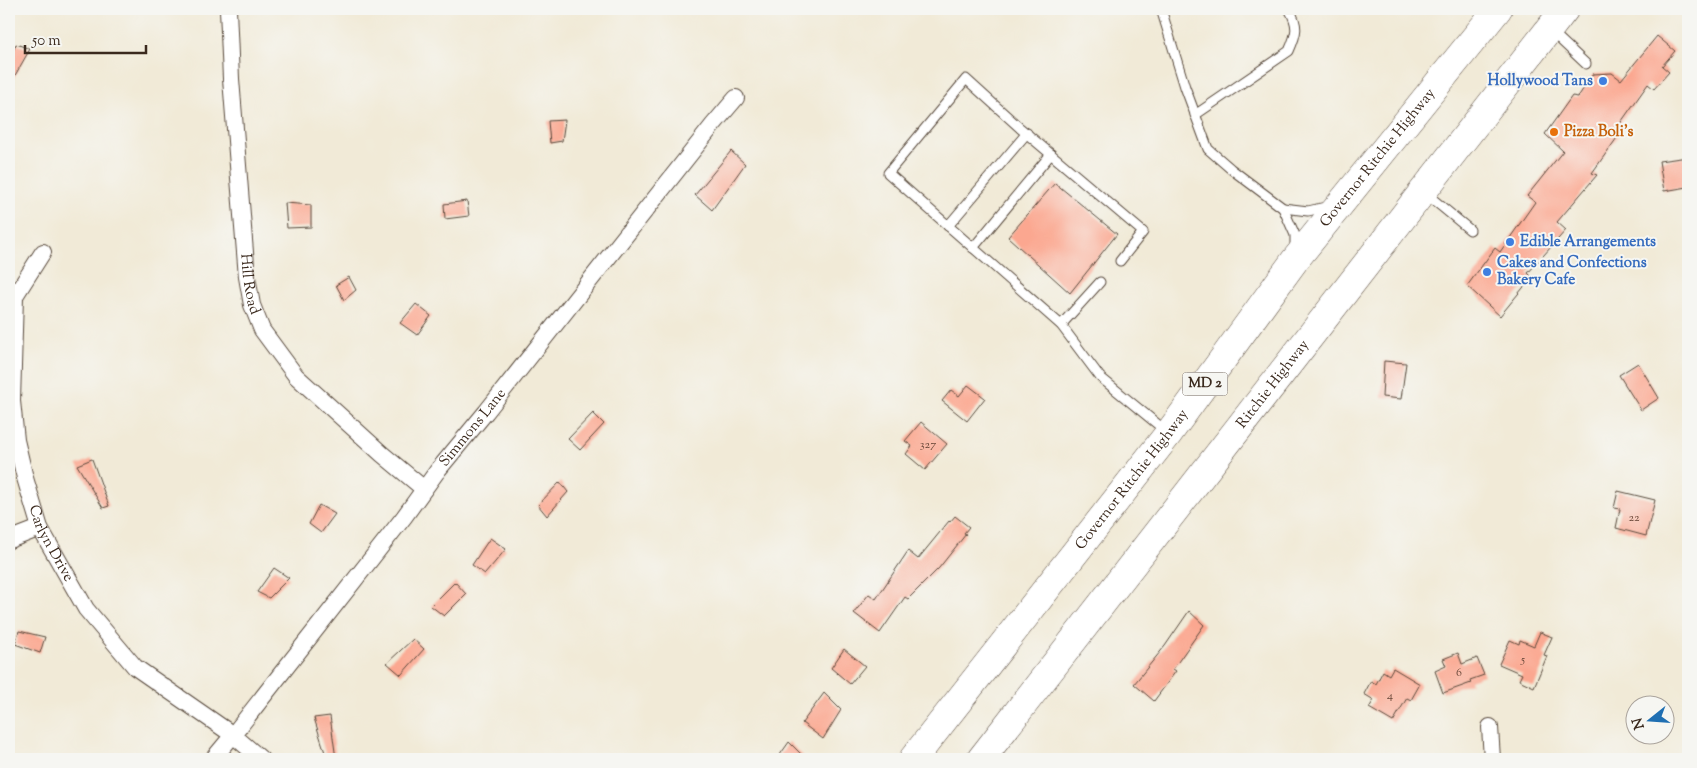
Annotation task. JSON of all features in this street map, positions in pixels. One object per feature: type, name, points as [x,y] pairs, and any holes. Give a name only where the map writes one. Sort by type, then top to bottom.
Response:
[{"type":"highway","name":"Governor Ritchie Highway","points":[[912,759],[1169,433],[1295,260],[1498,9]]},
{"type":"highway","name":"Ritchie Highway","points":[[981,759],[1557,19]]},
{"type":"street","name":"Hill Road","points":[[228,9],[231,79],[247,277],[252,305],[262,330],[296,376],[382,454],[424,489]]},
{"type":"street","name":"Simmons Lane","points":[[213,759],[424,489],[736,98]]},
{"type":"street","name":"Carlyn Drive","points":[[43,252],[15,296],[12,400],[16,440],[24,478],[40,528],[86,609],[136,667],[233,735],[261,759]]},
{"type":"street","points":[[9,540],[40,528]]},
{"type":"street","points":[[1490,727],[1492,759]]},
{"type":"lane","points":[[1161,9],[1195,115],[1208,149],[1283,208],[1295,235],[1295,260]]},
{"type":"lane","points":[[1195,115],[1289,51],[1294,41],[1297,27],[1290,9]]},
{"type":"lane","points":[[1557,19],[1586,64]]},
{"type":"lane","points":[[1120,261],[1143,232],[1023,131],[966,79],[888,173],[1061,325],[1100,377],[1169,433]]},
{"type":"lane","points":[[948,226],[1023,131]]},
{"type":"lane","points":[[973,248],[1051,154]]},
{"type":"lane","points":[[1422,191],[1470,230]]},
{"type":"lane","points":[[1283,208],[1308,210],[1342,203]]},
{"type":"lane","points":[[1061,325],[1100,282]]},
{"type":"building","points":[[1657,36],[1675,51],[1662,66],[1669,72],[1654,89],[1648,84],[1619,125],[1624,128],[1592,173],[1597,175],[1557,222],[1566,230],[1528,273],[1532,277],[1500,316],[1467,286],[1495,248],[1500,252],[1535,202],[1527,196],[1563,151],[1545,134],[1572,96],[1578,97],[1593,74],[1612,73],[1621,80]]},
{"type":"building","points":[[16,44],[30,49],[9,86],[9,60]]},
{"type":"building","points":[[565,120],[562,141],[550,143],[548,121]]},
{"type":"building","points":[[731,151],[745,164],[712,210],[695,195]]},
{"type":"building","points":[[1688,157],[1688,187],[1664,191],[1659,161]]},
{"type":"building","points":[[1055,183],[1117,234],[1070,293],[1008,237]]},
{"type":"building","points":[[467,201],[469,216],[445,219],[444,204]]},
{"type":"building","points":[[285,203],[311,205],[311,227],[287,228]]},
{"type":"building","points":[[349,277],[356,290],[344,300],[336,285]]},
{"type":"building","points":[[416,304],[431,316],[417,335],[400,323]]},
{"type":"building","points":[[1384,361],[1406,363],[1401,399],[1382,397]]},
{"type":"building","points":[[1638,363],[1659,398],[1641,410],[1619,375]]},
{"type":"building","points":[[968,385],[985,398],[967,421],[942,401],[951,390],[959,396]]},
{"type":"building","points":[[593,413],[604,424],[580,450],[568,439]]},
{"type":"building","points":[[921,422],[947,444],[925,470],[906,454],[912,446],[905,441]]},
{"type":"building","points":[[92,459],[109,506],[103,508],[77,465]]},
{"type":"building","points":[[560,482],[568,492],[547,516],[538,505]]},
{"type":"building","points":[[1618,491],[1655,500],[1646,536],[1616,528],[1620,509],[1614,508]]},
{"type":"building","points":[[319,505],[335,514],[321,533],[309,524]]},
{"type":"building","points":[[955,516],[969,527],[964,533],[966,534],[939,568],[908,599],[905,597],[880,633],[854,613],[869,594],[876,599],[908,551],[918,559]]},
{"type":"building","points":[[490,538],[506,549],[485,574],[472,565]]},
{"type":"building","points":[[274,568],[289,578],[269,598],[257,592]]},
{"type":"building","points":[[455,582],[466,594],[444,616],[431,606]]},
{"type":"building","points":[[1189,611],[1204,625],[1173,669],[1176,671],[1154,701],[1134,684],[1165,646]]},
{"type":"building","points":[[19,631],[45,637],[40,653],[15,644]]},
{"type":"building","points":[[1540,632],[1552,637],[1544,655],[1547,656],[1534,687],[1519,680],[1522,674],[1499,664],[1510,640],[1519,644],[1520,640],[1534,646]]},
{"type":"building","points":[[413,639],[424,649],[401,675],[387,663]]},
{"type":"building","points":[[844,649],[865,666],[850,684],[831,668]]},
{"type":"building","points":[[1458,653],[1462,664],[1477,658],[1484,675],[1470,680],[1471,683],[1443,693],[1435,671],[1446,666],[1443,659]]},
{"type":"building","points":[[1393,668],[1420,684],[1411,700],[1407,698],[1393,722],[1369,708],[1374,700],[1364,694],[1371,681],[1376,684],[1383,671],[1389,675]]},
{"type":"building","points":[[824,693],[841,710],[823,739],[802,723]]},
{"type":"building","points":[[330,716],[336,759],[327,759],[314,718]]},
{"type":"building","points":[[789,742],[806,759],[777,759]]},
{"type":"place","name":"Hollywood Tans","points":[[1603,81]]},
{"type":"place","name":"Pizza Boli's","points":[[1554,132]]},
{"type":"place","name":"Edible Arrangements","points":[[1510,242]]},
{"type":"place","name":"Cakes and Confections Bakery Cafe","points":[[1487,272]]}]
